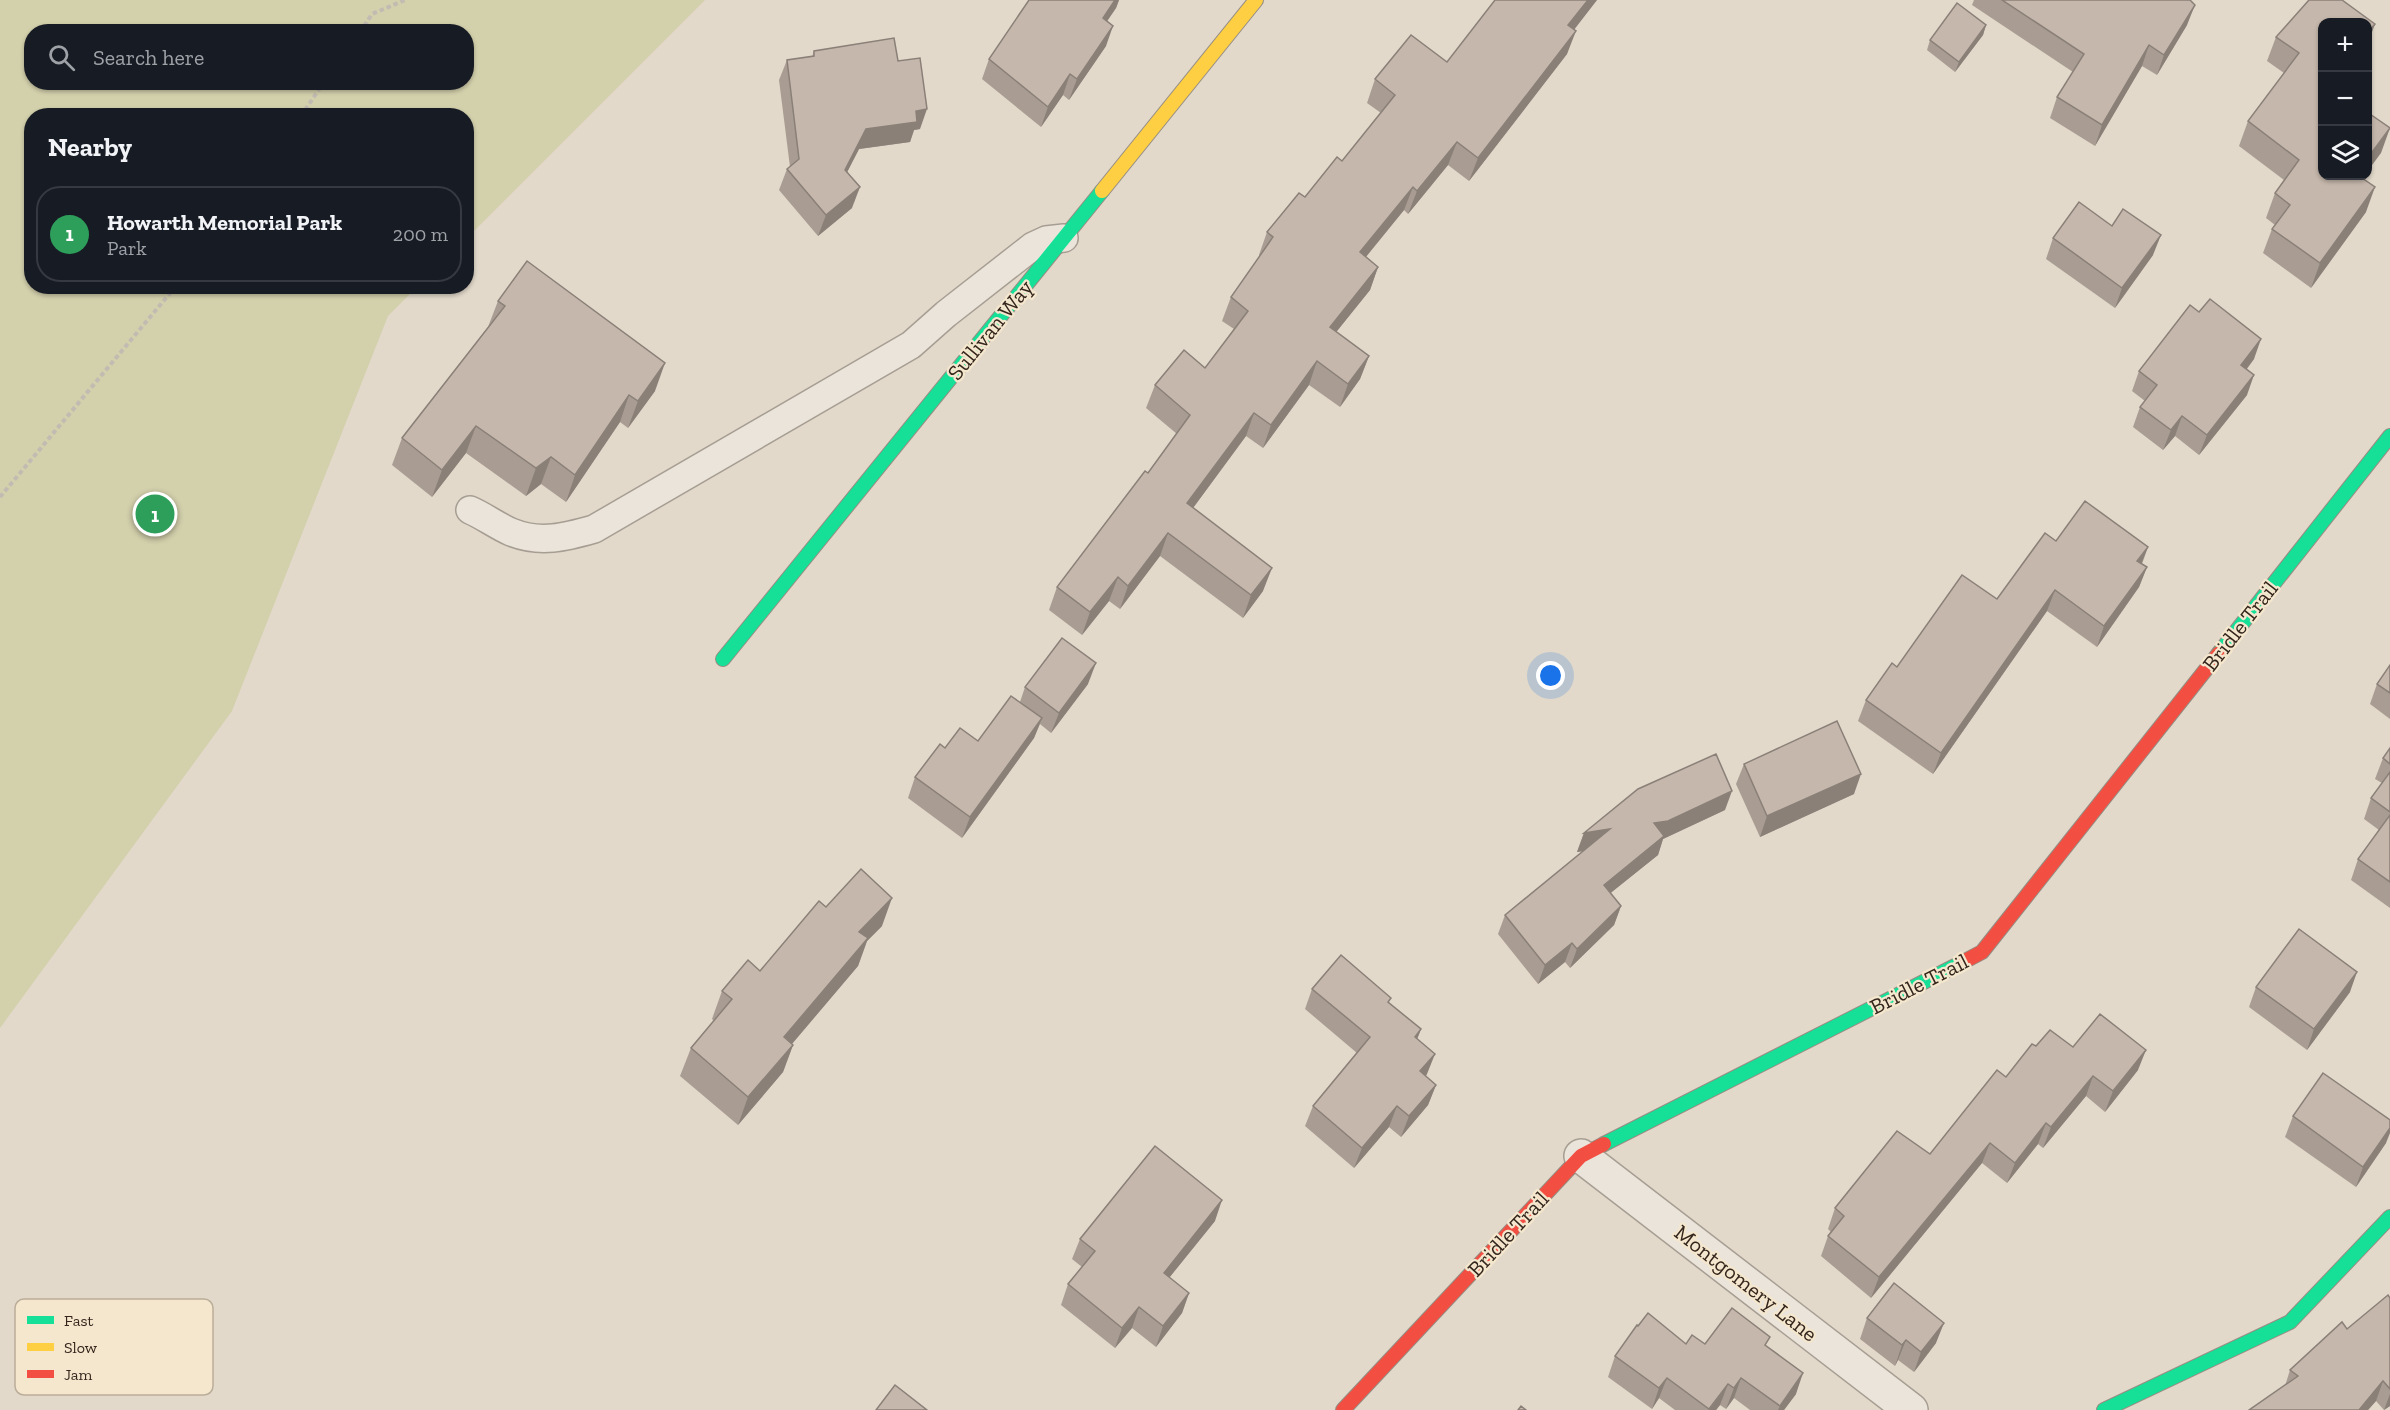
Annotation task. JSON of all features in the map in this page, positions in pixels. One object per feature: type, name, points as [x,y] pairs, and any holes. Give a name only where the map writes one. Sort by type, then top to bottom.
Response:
[{"type":"street","name":"Sullivan Way","points":[[723,659],[1256,0]]},
{"type":"street","name":"Bridle Trail","points":[[1343,1410],[1581,1156],[1982,952],[2390,436]]},
{"type":"street","name":"Montgomery Lane","points":[[1581,1156],[1911,1410]]},
{"type":"street","points":[[2104,1410],[2290,1322],[2390,1218]]},
{"type":"lane","points":[[470,510],[512,532],[541,540],[560,539],[594,529],[910,345],[1033,246],[1046,240],[1064,238]]},
{"type":"path","points":[[365,24],[372,14],[405,0]]},
{"type":"path","points":[[306,108],[319,90]]},
{"type":"path","points":[[0,497],[169,294]]},
{"type":"shaded area","points":[[0,0],[705,0],[474,231],[474,108],[24,108],[24,294],[410,294],[388,316],[232,711],[0,1028]]},
{"type":"building","points":[[1029,0],[1115,0],[1103,18],[1113,26],[1077,79],[1070,74],[1048,107],[989,59]]},
{"type":"building","points":[[1495,0],[1588,0],[1568,25],[1576,31],[1478,158],[1457,142],[1417,191],[1413,187],[1360,252],[1378,267],[1330,327],[1369,356],[1348,384],[1317,361],[1271,425],[1254,413],[1187,503],[1272,568],[1251,595],[1168,533],[1128,586],[1118,577],[1090,612],[1057,587],[1145,471],[1148,473],[1190,415],[1155,385],[1184,350],[1205,368],[1248,311],[1231,297],[1273,237],[1267,232],[1299,193],[1305,197],[1337,157],[1342,161],[1395,95],[1375,79],[1411,35],[1447,62]]},
{"type":"building","points":[[2002,0],[2190,0],[2195,5],[2164,55],[2149,45],[2102,125],[2057,97],[2084,54]]},
{"type":"building","points":[[2309,0],[2342,0],[2367,18],[2318,18],[2318,180],[2365,180],[2375,187],[2320,263],[2272,229],[2290,205],[2275,193],[2299,160],[2248,121],[2299,53],[2276,37]]},
{"type":"building","points":[[1957,3],[1986,25],[1959,62],[1930,40]]},
{"type":"building","points":[[894,38],[898,61],[920,58],[927,109],[916,111],[917,122],[866,129],[845,170],[860,187],[826,215],[787,169],[799,159],[787,60],[814,56],[814,51]]},
{"type":"building","points":[[2372,115],[2390,128],[2372,152]]},
{"type":"building","points":[[2079,202],[2112,226],[2123,209],[2161,235],[2122,288],[2053,238]]},
{"type":"building","points":[[527,261],[665,363],[638,401],[629,395],[575,475],[551,457],[536,468],[476,426],[442,470],[402,438],[505,306],[498,301]]},
{"type":"building","points":[[2210,299],[2261,339],[2241,365],[2254,375],[2207,435],[2182,416],[2171,430],[2140,407],[2157,385],[2139,371],[2190,305],[2199,312]]},
{"type":"building","points":[[2085,501],[2148,547],[2137,561],[2147,567],[2104,626],[2055,590],[1941,753],[1866,700],[1892,663],[1897,667],[1962,575],[1997,599],[2045,533],[2056,541]]},
{"type":"building","points":[[1062,638],[1096,663],[1059,713],[1025,687]]},
{"type":"building","points":[[2390,665],[2390,693],[2377,684]]},
{"type":"building","points":[[1011,696],[1042,718],[970,817],[915,777],[940,744],[945,748],[960,728],[978,741]]},
{"type":"building","points":[[1837,721],[1861,774],[1767,816],[1744,764]]},
{"type":"building","points":[[2390,748],[2390,764],[2383,758]]},
{"type":"building","points":[[1716,754],[1732,791],[1668,821],[1654,823],[1664,836],[1604,885],[1621,906],[1577,949],[1572,943],[1545,965],[1505,915],[1610,829],[1584,833],[1638,789]]},
{"type":"building","points":[[2390,772],[2390,812],[2371,798]]},
{"type":"building","points":[[2390,815],[2390,882],[2358,859]]},
{"type":"building","points":[[861,869],[892,898],[859,932],[868,938],[784,1037],[793,1045],[748,1097],[691,1048],[732,999],[722,991],[748,960],[760,971],[819,901],[826,907]]},
{"type":"building","points":[[2299,929],[2357,972],[2314,1029],[2256,987]]},
{"type":"building","points":[[1341,955],[1391,998],[1388,1002],[1421,1029],[1415,1037],[1435,1054],[1420,1071],[1436,1085],[1409,1116],[1397,1106],[1362,1148],[1313,1106],[1370,1037],[1312,989]]},
{"type":"building","points":[[2100,1014],[2146,1050],[2113,1091],[2093,1076],[2051,1127],[2046,1123],[2015,1163],[1990,1143],[1879,1277],[1828,1236],[1844,1216],[1835,1208],[1897,1131],[1930,1154],[1997,1070],[2006,1077],[2032,1044],[2036,1046],[2050,1030],[2073,1047]]},
{"type":"building","points":[[2323,1073],[2390,1120],[2390,1128],[2363,1167],[2293,1116]]},
{"type":"building","points":[[1155,1146],[1222,1200],[1164,1273],[1189,1293],[1163,1326],[1139,1307],[1122,1328],[1068,1284],[1095,1251],[1080,1239]]},
{"type":"building","points":[[1894,1283],[1944,1323],[1921,1352],[1906,1340],[1902,1345],[1867,1318]]},
{"type":"building","points":[[2388,1295],[2390,1298],[2390,1389],[2383,1381],[2359,1410],[2249,1410],[2298,1376],[2290,1370],[2342,1322],[2347,1329]]},
{"type":"building","points":[[1732,1308],[1770,1337],[1765,1345],[1803,1373],[1780,1406],[1741,1378],[1734,1388],[1728,1384],[1709,1409],[1667,1378],[1659,1388],[1615,1356],[1648,1313],[1686,1344],[1692,1335],[1705,1344]]},
{"type":"building","points":[[895,1385],[927,1410],[876,1410]]},
{"type":"traffic: fast","points":[[723,659],[1102,191]]},
{"type":"traffic: fast","points":[[2219,653],[2390,436]]},
{"type":"traffic: fast","points":[[1604,1144],[1965,961]]},
{"type":"traffic: fast","points":[[2104,1410],[2290,1322],[2390,1217]]},
{"type":"traffic: slow","points":[[1102,191],[1256,0]]},
{"type":"traffic: jam","points":[[1965,961],[1982,952],[2219,653]]},
{"type":"traffic: jam","points":[[1343,1410],[1581,1156],[1604,1144]]},
{"type":"place","name":"Howarth Memorial Park","points":[[155,514]]}]
